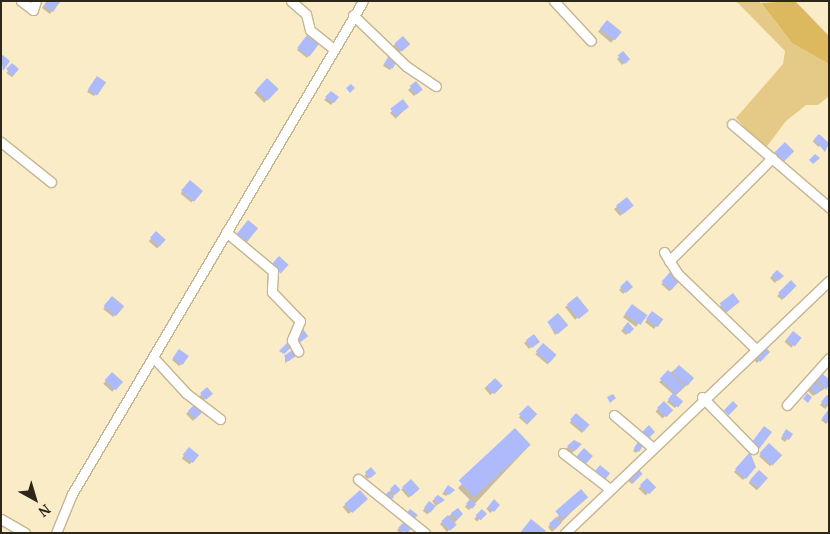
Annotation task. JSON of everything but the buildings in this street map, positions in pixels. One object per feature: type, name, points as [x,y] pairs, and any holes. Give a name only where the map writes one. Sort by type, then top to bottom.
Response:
[{"type":"street","points":[[21,1],[33,10],[36,1]]},
{"type":"street","points":[[291,1],[306,14],[310,30],[332,48]]},
{"type":"street","points":[[56,533],[72,494],[332,48],[363,1]]},
{"type":"street","points":[[554,1],[591,41]]},
{"type":"street","points":[[353,15],[406,66],[436,86]]},
{"type":"street","points":[[732,124],[829,207]]},
{"type":"street","points":[[1,142],[51,182]]},
{"type":"street","points":[[669,261],[772,158]]},
{"type":"street","points":[[226,232],[273,271],[272,292],[300,321],[292,340],[298,351]]},
{"type":"street","points":[[664,252],[669,261],[755,348]]},
{"type":"street","points":[[565,533],[702,397],[829,281]]},
{"type":"street","points":[[153,357],[186,393],[220,419]]},
{"type":"street","points":[[787,404],[829,358]]},
{"type":"street","points":[[702,397],[753,449]]},
{"type":"street","points":[[614,415],[652,447]]},
{"type":"street","points":[[563,453],[610,489]]},
{"type":"street","points":[[358,479],[425,533]]},
{"type":"street","points":[[1,519],[25,533]]},
{"type":"shaded area","points":[[736,1],[759,1],[792,43],[829,64],[829,96],[818,105],[806,105],[786,121],[765,149],[736,118],[783,64],[785,51]]},
{"type":"shaded area","points":[[795,1],[829,36],[829,64],[792,43],[761,3]]}]
